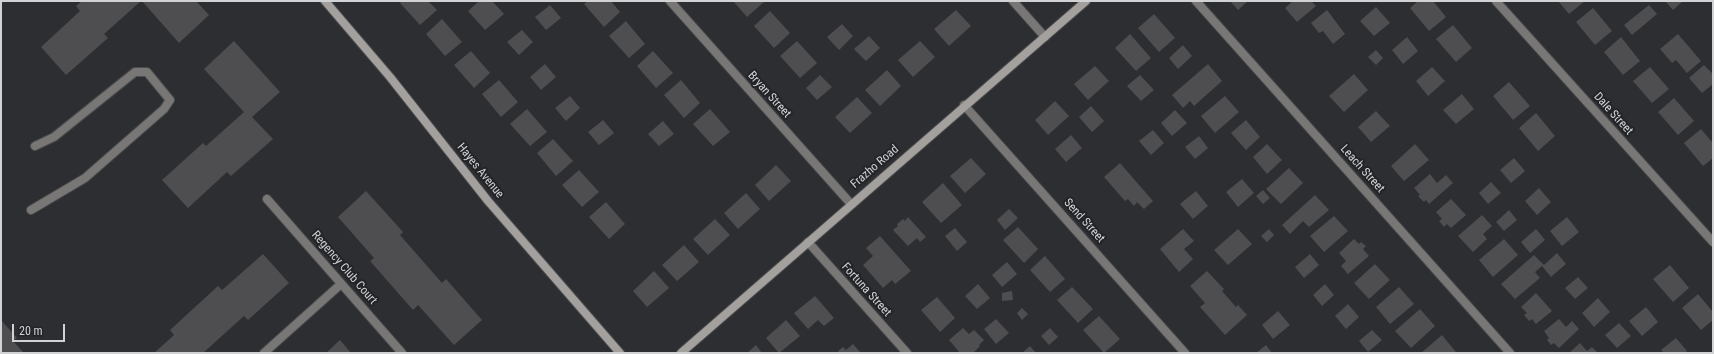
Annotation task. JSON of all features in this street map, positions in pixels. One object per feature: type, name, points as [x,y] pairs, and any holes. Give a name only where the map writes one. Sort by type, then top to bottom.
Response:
[{"type":"street","name":"Hayes Avenue","points":[[325,1],[390,77],[488,201],[620,353]]},
{"type":"street","name":"Bryan Street","points":[[670,1],[851,204]]},
{"type":"street","points":[[1012,1],[1045,37]]},
{"type":"street","name":"Frazho Road","points":[[681,353],[1086,1]]},
{"type":"street","name":"Leach Street","points":[[1196,1],[1510,353]]},
{"type":"street","name":"Dale Street","points":[[1496,1],[1713,242]]},
{"type":"street","points":[[31,210],[85,178],[164,109],[170,100],[147,72],[135,72],[54,137],[35,146]]},
{"type":"street","name":"Send Street","points":[[964,106],[1185,353]]},
{"type":"street","name":"Regency Club Court","points":[[267,199],[402,353]]},
{"type":"street","name":"Fortuna Street","points":[[808,242],[906,353]]},
{"type":"street","points":[[264,353],[342,284]]},
{"type":"building","points":[[82,1],[141,1],[104,34],[108,38],[66,75],[41,47],[80,11],[76,6]]},
{"type":"building","points":[[142,1],[196,1],[209,15],[179,43]]},
{"type":"building","points":[[402,1],[428,1],[437,10],[420,25],[400,3]]},
{"type":"building","points":[[479,1],[492,1],[504,14],[485,30],[468,11]]},
{"type":"building","points":[[588,1],[611,1],[620,12],[604,27],[584,4]]},
{"type":"building","points":[[733,1],[763,1],[764,2],[747,17]]},
{"type":"building","points":[[1230,1],[1248,1],[1238,10]]},
{"type":"building","points":[[1293,1],[1311,1],[1316,6],[1297,22],[1285,8]]},
{"type":"building","points":[[1418,1],[1433,1],[1446,17],[1429,31],[1410,8]]},
{"type":"building","points":[[1558,1],[1585,1],[1569,14]]},
{"type":"building","points":[[1665,1],[1683,1],[1673,10]]},
{"type":"building","points":[[550,5],[561,18],[546,30],[535,17]]},
{"type":"building","points":[[1649,5],[1657,14],[1632,35],[1624,25]]},
{"type":"building","points":[[1376,7],[1390,23],[1374,36],[1360,21]]},
{"type":"building","points":[[1593,8],[1612,31],[1595,45],[1576,22]]},
{"type":"building","points":[[956,10],[971,26],[949,46],[934,29]]},
{"type":"building","points":[[1327,10],[1345,34],[1333,44],[1323,31],[1319,33],[1311,23]]},
{"type":"building","points":[[770,11],[790,33],[774,48],[754,26]]},
{"type":"building","points":[[1154,14],[1175,38],[1159,52],[1138,28]]},
{"type":"building","points":[[442,19],[462,42],[445,56],[426,34]]},
{"type":"building","points":[[626,21],[645,44],[629,58],[609,36]]},
{"type":"building","points":[[842,24],[853,36],[839,50],[827,37]]},
{"type":"building","points":[[1453,25],[1472,48],[1456,62],[1436,39]]},
{"type":"building","points":[[522,30],[533,42],[519,55],[507,42]]},
{"type":"building","points":[[1130,34],[1151,58],[1136,71],[1115,48]]},
{"type":"building","points":[[1678,34],[1701,61],[1687,73],[1676,60],[1672,63],[1660,49]]},
{"type":"building","points":[[869,36],[880,48],[866,61],[854,49]]},
{"type":"building","points":[[1407,37],[1418,51],[1403,64],[1392,50]]},
{"type":"building","points":[[1621,37],[1640,61],[1623,75],[1604,52]]},
{"type":"building","points":[[234,41],[280,92],[252,117],[273,139],[231,176],[227,172],[188,208],[162,180],[203,143],[206,146],[244,112],[204,69]]},
{"type":"building","points":[[797,41],[817,63],[800,78],[780,56]]},
{"type":"building","points":[[920,41],[935,57],[913,77],[898,60]]},
{"type":"building","points":[[1183,45],[1192,56],[1178,69],[1169,58]]},
{"type":"building","points":[[1376,50],[1383,58],[1376,65],[1368,57]]},
{"type":"building","points":[[471,51],[490,73],[474,88],[454,65]]},
{"type":"building","points":[[653,51],[673,73],[656,88],[637,66]]},
{"type":"building","points":[[545,64],[556,77],[541,90],[530,77]]},
{"type":"building","points":[[1208,64],[1222,81],[1194,106],[1190,101],[1183,108],[1172,95]]},
{"type":"building","points":[[1704,65],[1713,74],[1713,84],[1702,93],[1689,78]]},
{"type":"building","points":[[1095,66],[1109,81],[1088,100],[1074,84]]},
{"type":"building","points":[[1432,67],[1445,81],[1428,96],[1416,81]]},
{"type":"building","points":[[1650,67],[1669,89],[1652,103],[1633,81]]},
{"type":"building","points":[[887,70],[901,86],[880,106],[865,90]]},
{"type":"building","points":[[1354,74],[1368,90],[1344,112],[1329,96]]},
{"type":"building","points":[[820,75],[832,87],[817,100],[806,88]]},
{"type":"building","points":[[1140,75],[1154,90],[1141,101],[1127,86]]},
{"type":"building","points":[[499,80],[518,102],[501,117],[482,94]]},
{"type":"building","points":[[681,80],[700,103],[684,118],[664,95]]},
{"type":"building","points":[[1509,82],[1530,106],[1513,120],[1493,96]]},
{"type":"building","points":[[1462,94],[1474,109],[1456,124],[1443,110]]},
{"type":"building","points":[[570,96],[580,108],[566,121],[555,108]]},
{"type":"building","points":[[1225,96],[1239,112],[1215,133],[1201,116]]},
{"type":"building","points":[[857,97],[872,113],[850,133],[835,117]]},
{"type":"building","points":[[1674,98],[1694,121],[1678,135],[1658,112]]},
{"type":"building","points":[[1055,101],[1069,116],[1048,135],[1035,120]]},
{"type":"building","points":[[1091,106],[1104,121],[1092,132],[1079,117]]},
{"type":"building","points":[[527,109],[547,132],[530,146],[510,124]]},
{"type":"building","points":[[710,109],[730,132],[713,146],[693,124]]},
{"type":"building","points":[[1175,110],[1187,123],[1172,136],[1161,123]]},
{"type":"building","points":[[1376,111],[1390,126],[1371,142],[1358,127]]},
{"type":"building","points":[[1536,113],[1555,136],[1538,151],[1519,128]]},
{"type":"building","points":[[603,120],[614,133],[599,145],[588,132]]},
{"type":"building","points":[[1246,120],[1260,137],[1246,150],[1231,133]]},
{"type":"building","points":[[663,121],[674,134],[659,146],[648,134]]},
{"type":"building","points":[[1701,129],[1713,143],[1713,158],[1703,166],[1684,143]]},
{"type":"building","points":[[1153,130],[1164,143],[1151,155],[1139,141]]},
{"type":"building","points":[[1071,135],[1082,148],[1066,162],[1055,149]]},
{"type":"building","points":[[1199,136],[1208,148],[1195,159],[1185,147]]},
{"type":"building","points":[[553,139],[573,161],[556,176],[537,153]]},
{"type":"building","points":[[1267,144],[1282,160],[1267,174],[1253,157]]},
{"type":"building","points":[[1415,144],[1429,160],[1404,181],[1391,166]]},
{"type":"building","points":[[971,158],[986,174],[965,193],[950,176]]},
{"type":"building","points":[[1514,158],[1525,171],[1511,183],[1500,170]]},
{"type":"building","points":[[1120,163],[1153,201],[1144,209],[1137,202],[1134,206],[1128,199],[1125,201],[1104,177]]},
{"type":"building","points":[[776,165],[791,181],[769,201],[755,185]]},
{"type":"building","points":[[1289,168],[1303,183],[1281,204],[1266,189]]},
{"type":"building","points":[[579,170],[599,192],[582,207],[562,185]]},
{"type":"building","points":[[1430,174],[1437,183],[1446,175],[1453,183],[1429,204],[1426,200],[1424,202],[1418,196],[1420,195],[1414,188]]},
{"type":"building","points":[[1242,179],[1254,193],[1238,207],[1226,192]]},
{"type":"building","points":[[1491,182],[1501,193],[1488,204],[1479,193]]},
{"type":"building","points":[[943,183],[962,205],[941,223],[922,202]]},
{"type":"building","points":[[1539,188],[1551,202],[1537,215],[1525,201]]},
{"type":"building","points":[[1263,190],[1270,198],[1263,204],[1256,196]]},
{"type":"building","points":[[366,191],[403,232],[400,235],[442,283],[446,279],[482,320],[454,345],[418,305],[413,310],[370,261],[374,258],[338,217]]},
{"type":"building","points":[[1196,191],[1208,206],[1193,219],[1180,204]]},
{"type":"building","points":[[746,193],[760,209],[738,229],[724,213]]},
{"type":"building","points":[[1315,195],[1329,210],[1309,227],[1303,221],[1290,234],[1282,225]]},
{"type":"building","points":[[1451,199],[1466,215],[1451,228],[1447,224],[1444,227],[1439,221],[1442,219],[1436,212]]},
{"type":"building","points":[[606,202],[625,224],[609,239],[589,217]]},
{"type":"building","points":[[1009,209],[1018,218],[1005,230],[997,220]]},
{"type":"building","points":[[1509,210],[1517,220],[1504,231],[1496,222]]},
{"type":"building","points":[[1482,215],[1492,226],[1483,234],[1487,239],[1473,252],[1458,236]]},
{"type":"building","points":[[1334,216],[1348,231],[1324,252],[1310,236]]},
{"type":"building","points":[[908,217],[926,237],[920,242],[917,238],[908,246],[893,230],[898,226],[897,224],[903,219],[905,221]]},
{"type":"building","points":[[1567,217],[1579,232],[1562,246],[1550,231]]},
{"type":"building","points":[[715,219],[730,235],[708,255],[693,239]]},
{"type":"building","points":[[1018,227],[1038,249],[1024,263],[1003,240]]},
{"type":"building","points":[[955,228],[967,242],[957,251],[945,236]]},
{"type":"building","points":[[1183,229],[1194,241],[1184,249],[1193,259],[1179,272],[1160,249]]},
{"type":"building","points":[[1238,229],[1252,244],[1228,265],[1214,250]]},
{"type":"building","points":[[1269,229],[1274,235],[1267,242],[1261,236]]},
{"type":"building","points":[[1536,229],[1545,240],[1530,253],[1521,242]]},
{"type":"building","points":[[880,236],[911,271],[895,284],[892,280],[883,288],[863,265],[873,256],[866,248]]},
{"type":"building","points":[[1354,239],[1359,244],[1361,242],[1366,246],[1363,249],[1369,256],[1348,274],[1341,266],[1346,261],[1339,253]]},
{"type":"building","points":[[1504,239],[1518,255],[1493,277],[1479,260]]},
{"type":"building","points":[[684,245],[699,262],[677,281],[662,265]]},
{"type":"building","points":[[1557,253],[1566,264],[1551,277],[1542,266],[1535,272],[1540,278],[1515,299],[1501,284],[1534,255],[1544,265]]},
{"type":"building","points":[[263,254],[289,283],[248,320],[244,316],[203,353],[154,353],[174,335],[170,330],[218,286],[222,290]]},
{"type":"building","points":[[1310,254],[1319,265],[1304,278],[1295,267]]},
{"type":"building","points":[[1045,256],[1065,279],[1050,292],[1030,270]]},
{"type":"building","points":[[1007,262],[1017,274],[1002,287],[992,275]]},
{"type":"building","points":[[1375,264],[1390,280],[1369,299],[1354,283]]},
{"type":"building","points":[[1670,265],[1689,288],[1673,302],[1653,279]]},
{"type":"building","points":[[654,271],[669,288],[647,307],[633,291]]},
{"type":"building","points":[[1207,271],[1224,289],[1222,291],[1236,307],[1238,305],[1247,315],[1225,335],[1200,307],[1205,303],[1190,286]]},
{"type":"building","points":[[1578,277],[1588,288],[1575,299],[1565,288]]},
{"type":"building","points":[[978,284],[990,298],[977,309],[965,296]]},
{"type":"building","points":[[1325,284],[1334,295],[1322,306],[1313,295]]},
{"type":"building","points":[[1072,287],[1093,309],[1078,323],[1057,300]]},
{"type":"building","points":[[1399,287],[1414,304],[1390,324],[1376,307]]},
{"type":"building","points":[[1012,291],[1013,300],[1002,301],[1002,293]]},
{"type":"building","points":[[1536,293],[1552,311],[1536,324],[1532,319],[1529,321],[1524,315],[1527,313],[1521,307]]},
{"type":"building","points":[[1698,294],[1713,312],[1713,320],[1701,330],[1682,308]]},
{"type":"building","points":[[815,296],[834,318],[824,326],[818,320],[808,329],[794,313]]},
{"type":"building","points":[[937,297],[955,318],[940,332],[921,310]]},
{"type":"building","points":[[1598,298],[1610,312],[1594,327],[1582,313]]},
{"type":"building","points":[[1348,304],[1359,317],[1346,329],[1335,316]]},
{"type":"building","points":[[1646,307],[1658,322],[1642,336],[1629,321]]},
{"type":"building","points":[[1022,308],[1028,314],[1022,320],[1017,313]]},
{"type":"building","points":[[1420,309],[1435,326],[1411,348],[1395,331]]},
{"type":"building","points":[[1278,311],[1290,325],[1273,339],[1262,325]]},
{"type":"building","points":[[1099,316],[1120,339],[1104,353],[1083,330]]},
{"type":"building","points":[[996,319],[1009,333],[996,344],[984,329]]},
{"type":"building","points":[[1559,319],[1566,327],[1572,321],[1579,329],[1559,348],[1554,343],[1551,345],[1547,340],[1549,338],[1544,331]]},
{"type":"building","points":[[1,320],[17,338],[13,341],[24,353],[1,353]]},
{"type":"building","points":[[786,320],[800,336],[779,353],[766,338]]},
{"type":"building","points":[[1619,323],[1631,336],[1617,348],[1605,335]]},
{"type":"building","points":[[963,328],[969,334],[974,330],[984,340],[973,353],[960,353],[949,340]]},
{"type":"building","points":[[1050,328],[1058,337],[1049,345],[1041,336]]},
{"type":"building","points":[[1372,330],[1382,340],[1368,352],[1359,341]]},
{"type":"building","points":[[1442,335],[1456,352],[1421,353]]},
{"type":"building","points":[[1676,338],[1687,351],[1685,353],[1664,353],[1661,350]]},
{"type":"building","points":[[340,340],[351,353],[326,353]]},
{"type":"building","points":[[1580,343],[1587,351],[1592,347],[1598,353],[1569,353]]},
{"type":"building","points":[[853,344],[861,353],[840,353],[838,351],[843,347],[846,350]]},
{"type":"building","points":[[756,345],[762,353],[747,353]]},
{"type":"building","points":[[1266,345],[1272,353],[1256,353]]},
{"type":"building","points":[[1030,346],[1036,353],[1022,353]]}]
